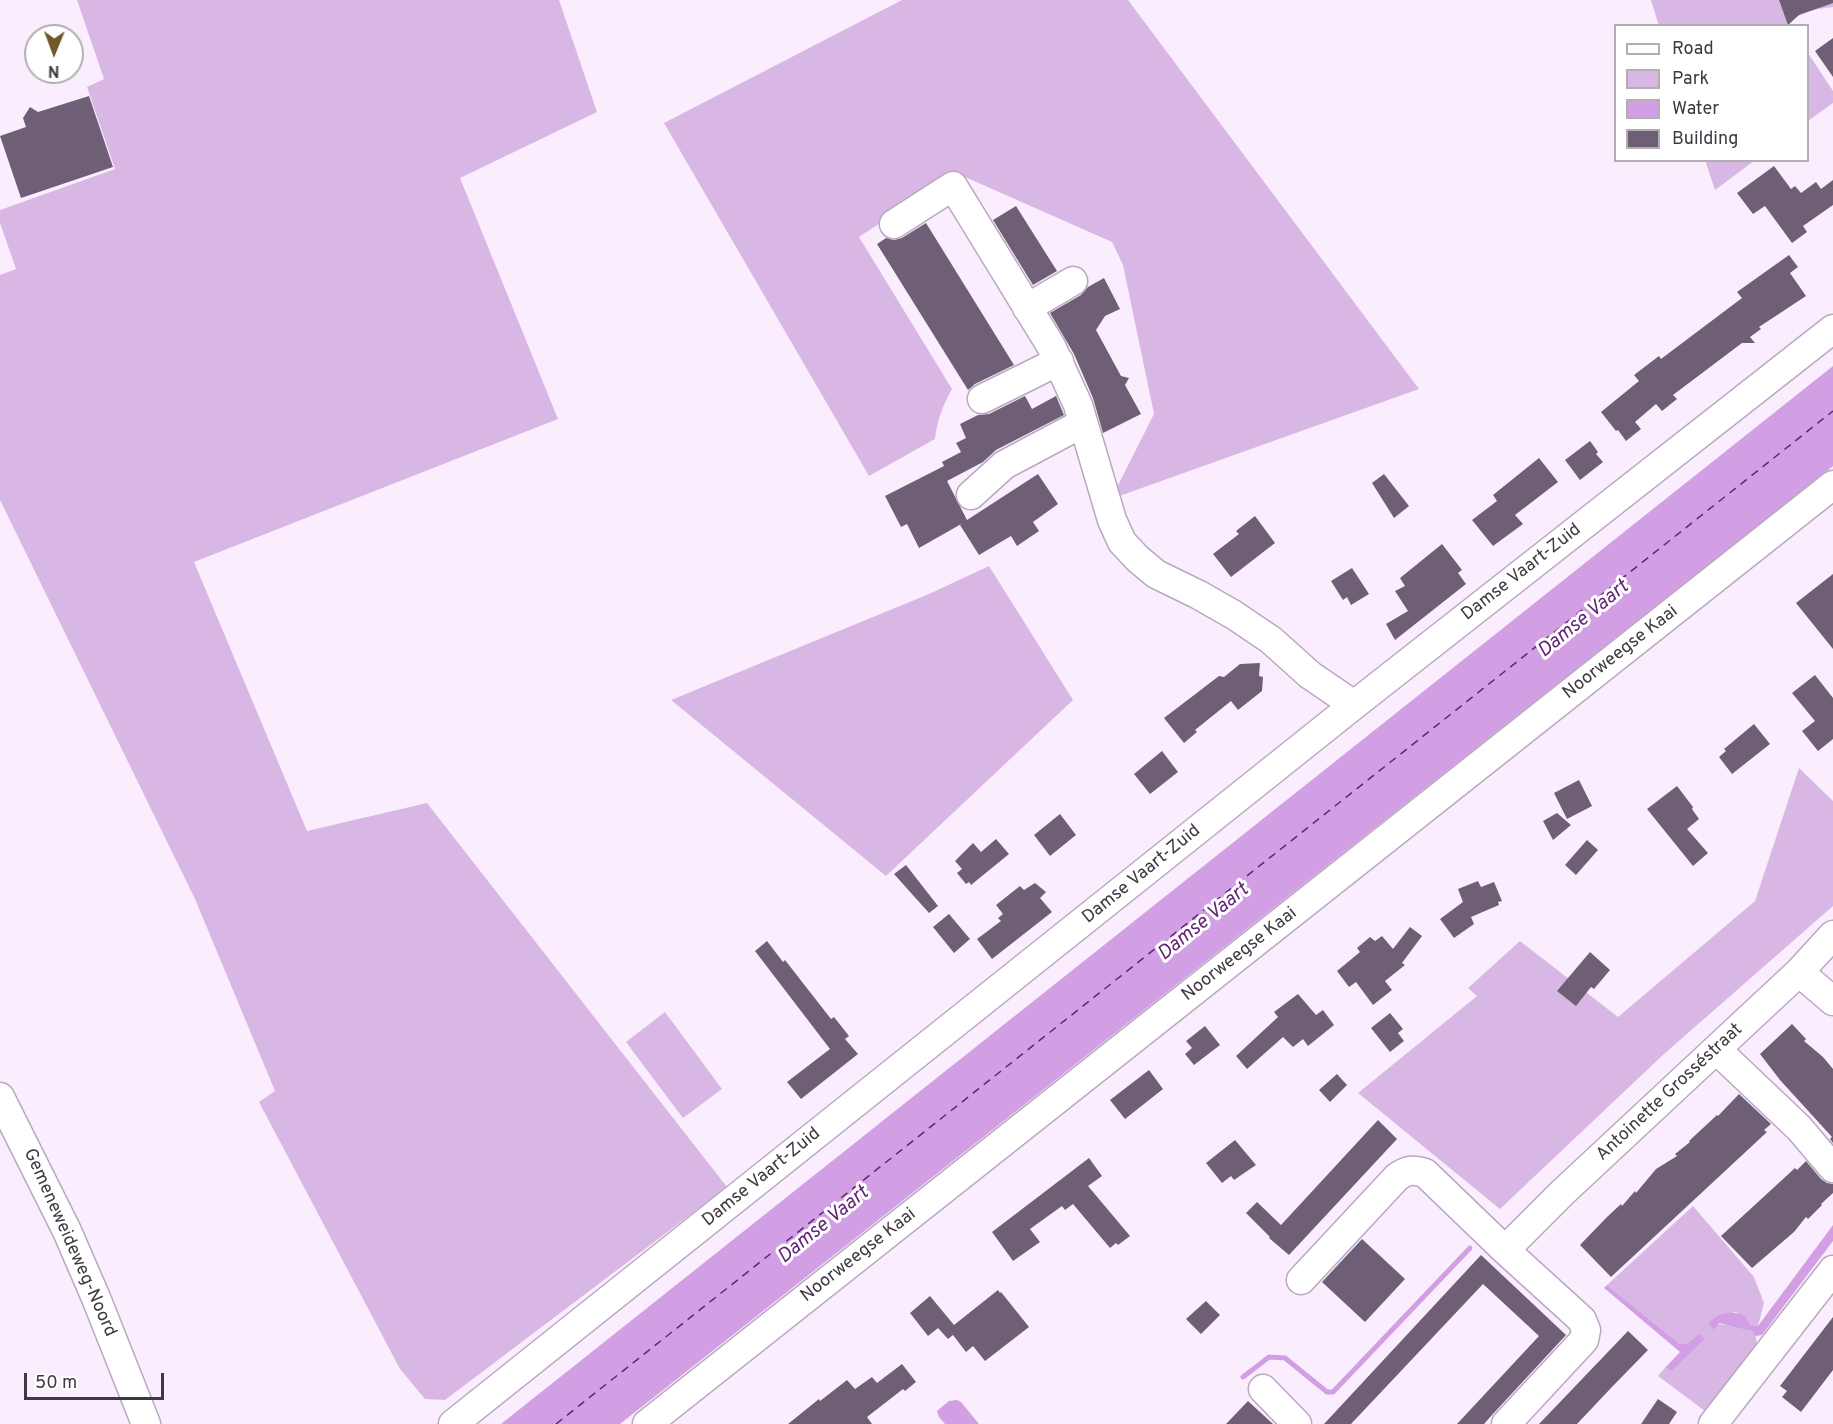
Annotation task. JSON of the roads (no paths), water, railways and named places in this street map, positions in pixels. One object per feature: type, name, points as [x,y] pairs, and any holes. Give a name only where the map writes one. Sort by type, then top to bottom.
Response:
[{"type":"street","points":[[894,224],[952,186],[1059,362],[1083,423],[1112,520],[1122,542],[1156,574],[1234,615],[1270,640],[1310,675],[1354,705]]},
{"type":"street","points":[[1028,308],[1073,281]]},
{"type":"street","name":"Damse Vaart-Zuid","points":[[453,1424],[1354,705],[1833,328]]},
{"type":"street","points":[[982,399],[1059,362]]},
{"type":"street","points":[[971,495],[1004,465],[1083,423]]},
{"type":"street","name":"Noorweegse Kaai","points":[[647,1424],[1833,485]]},
{"type":"street","name":"Antoinette Grosséstraat","points":[[1505,1250],[1562,1193],[1799,972],[1833,935]]},
{"type":"street","points":[[1799,972],[1833,1001]]},
{"type":"street","points":[[1717,1050],[1799,1128],[1833,1168]]},
{"type":"street","name":"Gemeneweideweg-Noord","points":[[0,1097],[67,1231],[146,1424]]},
{"type":"street","points":[[1301,1280],[1397,1177],[1405,1171],[1414,1170],[1425,1173],[1582,1320],[1586,1330],[1584,1340],[1506,1424]]},
{"type":"street","points":[[1713,1424],[1833,1270]]},
{"type":"street","points":[[1263,1389],[1297,1424]]},
{"type":"water","name":"Damse Vaart","points":[[1833,366],[1833,466],[620,1424],[501,1424]]},
{"type":"water","points":[[1833,1225],[1833,1241],[1762,1335],[1755,1336],[1752,1331],[1719,1323],[1714,1330],[1708,1323],[1717,1316],[1729,1312],[1745,1316],[1750,1325],[1758,1326]]},
{"type":"water","points":[[1607,1285],[1680,1344],[1687,1344],[1699,1334],[1705,1339],[1672,1371],[1665,1368],[1680,1352],[1604,1288]]},
{"type":"water","points":[[957,1400],[979,1424],[945,1424],[937,1411],[949,1401]]},
{"type":"waterway","points":[[1243,1377],[1269,1357],[1285,1358],[1327,1392],[1333,1392],[1470,1248]]}]
